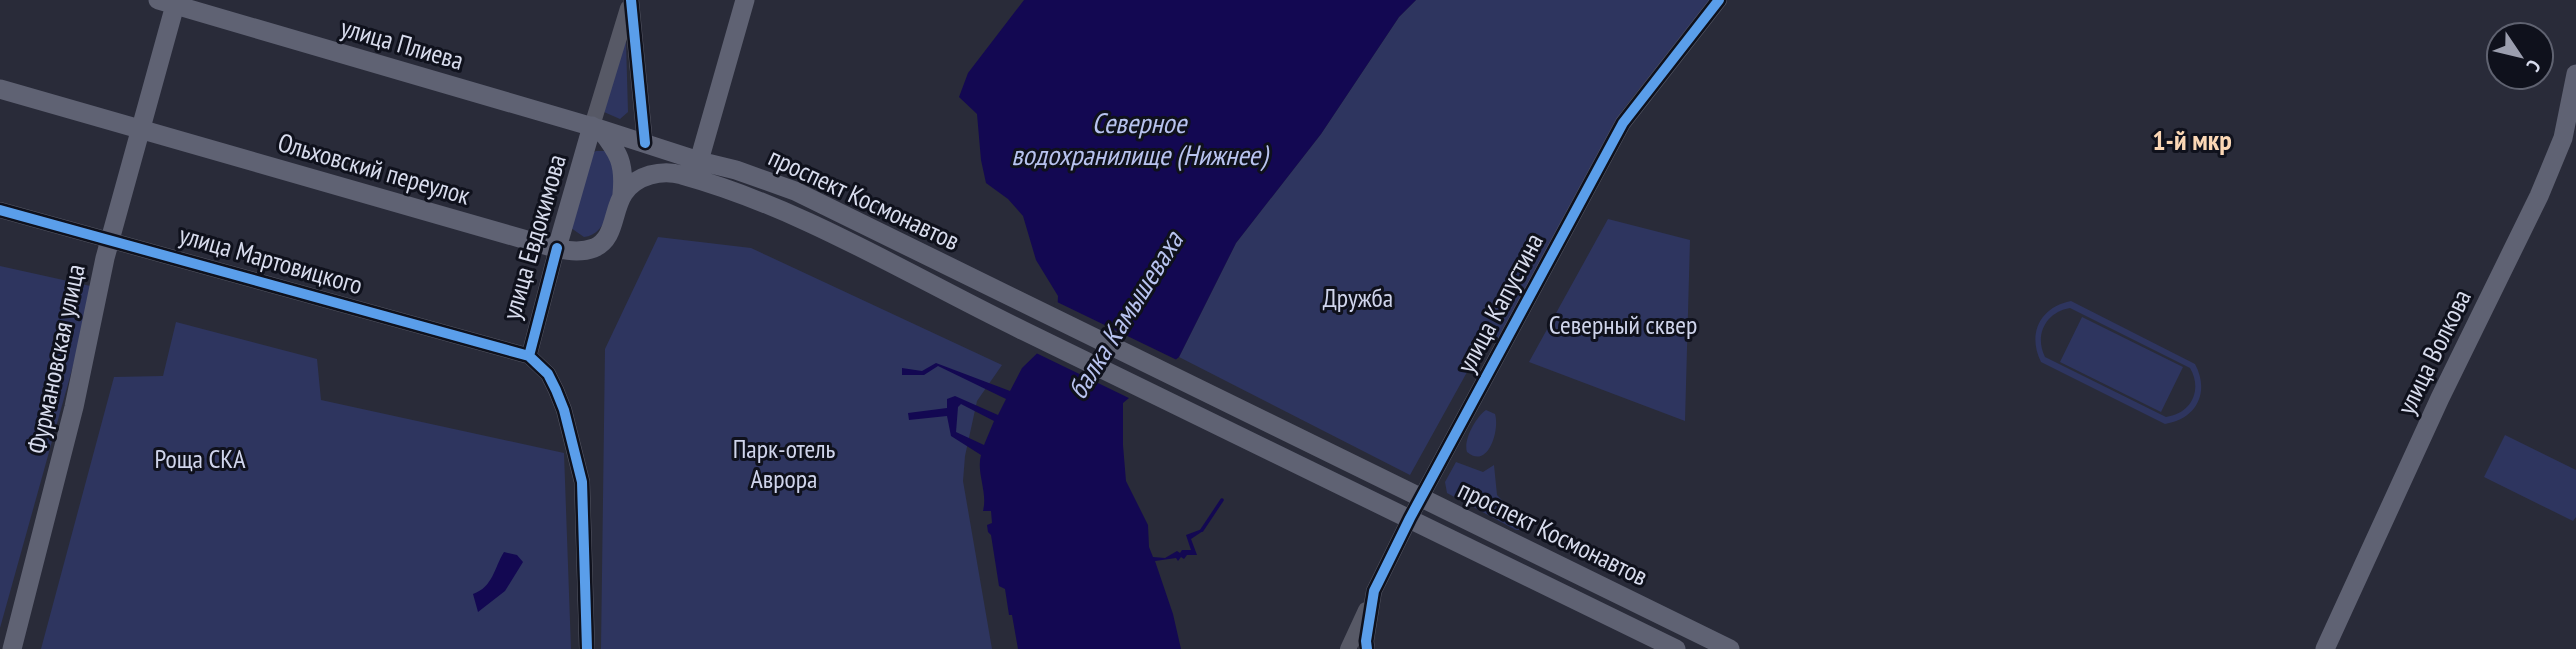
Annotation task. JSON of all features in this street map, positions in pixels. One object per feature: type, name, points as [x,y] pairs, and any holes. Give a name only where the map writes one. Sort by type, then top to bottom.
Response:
[{"type":"main road","points":[[622,194],[640,178],[693,172],[745,0]]},
{"type":"main road","name":"улица Плиева","points":[[177,3],[596,127]]},
{"type":"main road","name":"Фурмановская улица","points":[[12,649],[177,3]]},
{"type":"main road","name":"улица Волкова","points":[[2325,649],[2440,398],[2539,196],[2563,138],[2576,74]]},
{"type":"main road","name":"Ольховский переулок","points":[[0,89],[557,248],[581,251],[601,244],[608,235],[622,194]]},
{"type":"main road","name":"проспект Космонавтов","points":[[596,127],[645,143],[693,172],[870,252],[1011,325],[1676,649]]},
{"type":"main road","points":[[596,127],[622,160],[622,194]]},
{"type":"main road","name":"улица Евдокимова","points":[[557,248],[596,127]]},
{"type":"main road","name":"улица Волкова","points":[[2335,649],[2448,402],[2574,140]]},
{"type":"main road","name":"проспект Космонавтов","points":[[693,172],[736,170],[795,191],[1730,649]]},
{"type":"main road","name":"Фурмановская улица","points":[[26,649],[86,409],[116,241]]},
{"type":"street","name":"улица Евдокимова","points":[[596,127],[631,0]]},
{"type":"street","points":[[631,0],[645,143]]},
{"type":"street","name":"улица Капустина","points":[[1367,649],[1374,591],[1410,518],[1623,123],[1719,0]]},
{"type":"street","name":"улица Мартовицкого","points":[[0,210],[528,356]]},
{"type":"street","name":"улица Евдокимова","points":[[557,248],[528,356],[548,374],[556,390],[564,410],[582,482],[585,504],[587,649]]},
{"type":"street","points":[[1348,649],[1374,591]]},
{"type":"green space","name":"Дружба","points":[[1416,0],[1710,0],[1621,112],[1497,341],[1487,336],[1410,475],[1179,357],[1236,243],[1321,134],[1399,17]]},
{"type":"green space","points":[[621,40],[626,42],[628,112],[620,119],[604,112]]},
{"type":"green space","points":[[607,151],[619,176],[604,222],[592,235],[584,237],[571,228],[591,154]]},
{"type":"green space","name":"Северный сквер","points":[[1608,219],[1690,240],[1685,421],[1529,362]]},
{"type":"green space","name":"Парк-отель Аврора","points":[[658,237],[751,248],[1002,365],[977,401],[965,456],[963,481],[992,649],[601,649],[605,349]]},
{"type":"green space","points":[[0,266],[95,287],[0,628]]},
{"type":"green space","points":[[2071,301],[2195,364],[2201,394],[2193,410],[2176,421],[2165,424],[2041,362],[2035,342],[2036,332],[2044,316],[2060,304]],"holes":[[[2070,308],[2190,368],[2195,385],[2192,400],[2182,411],[2166,417],[2045,357],[2042,333],[2054,314]]]},
{"type":"green space","points":[[2082,317],[2183,367],[2161,412],[2060,362]]},
{"type":"green space","name":"Роща СКА","points":[[176,322],[317,359],[321,400],[564,453],[571,649],[41,649],[114,377],[163,376]]},
{"type":"green space","points":[[1486,410],[1495,414],[1494,438],[1486,452],[1481,456],[1474,456],[1467,452],[1467,441],[1475,423]]},
{"type":"green space","points":[[2505,435],[2576,470],[2576,517],[2573,521],[2484,477]]},
{"type":"green space","points":[[1456,462],[1483,472],[1494,465],[1497,495],[1524,524],[1524,530],[1516,530],[1447,493],[1445,482]]},
{"type":"water","name":"Северное водохранилище (Нижнее)","points":[[1024,0],[1416,0],[1399,17],[1321,134],[1236,243],[1179,357],[1123,403],[1126,481],[1148,525],[1149,547],[1153,557],[1165,558],[1177,551],[1180,553],[1182,550],[1191,550],[1186,535],[1202,529],[1203,531],[1191,539],[1197,555],[1187,555],[1178,561],[1176,558],[1155,561],[1173,614],[1181,649],[1018,649],[1005,589],[999,586],[991,535],[988,532],[987,525],[992,523],[991,511],[983,511],[981,455],[951,436],[947,416],[909,420],[908,413],[947,408],[947,399],[955,396],[998,415],[1006,399],[938,366],[924,375],[902,375],[902,368],[922,371],[936,363],[1010,391],[1022,368],[1056,335],[1058,296],[1036,260],[1023,216],[1008,199],[986,183],[977,114],[959,97],[968,73]],"holes":[[[961,404],[994,421],[984,445],[956,432],[958,407]]]},
{"type":"water","points":[[504,552],[517,555],[523,562],[505,591],[478,612],[473,594],[489,582]]},
{"type":"pier","points":[[1055,301],[1179,361],[1133,400],[1034,352],[1052,333]]},
{"type":"waterway","points":[[1202,530],[1222,500]]},
{"type":"cycle path","points":[[631,0],[645,143]]},
{"type":"cycle path","points":[[1367,649],[1374,591],[1410,518],[1623,123],[1719,0]]},
{"type":"cycle path","points":[[0,210],[529,356],[548,374],[556,390],[564,410],[582,482],[587,649]]},
{"type":"cycle path","points":[[529,356],[557,248]]},
{"type":"district","name":"1-й мкр","points":[[2192,140]]},
{"type":"water label","name":"балка Камышеваха","points":[[1125,315]]}]
